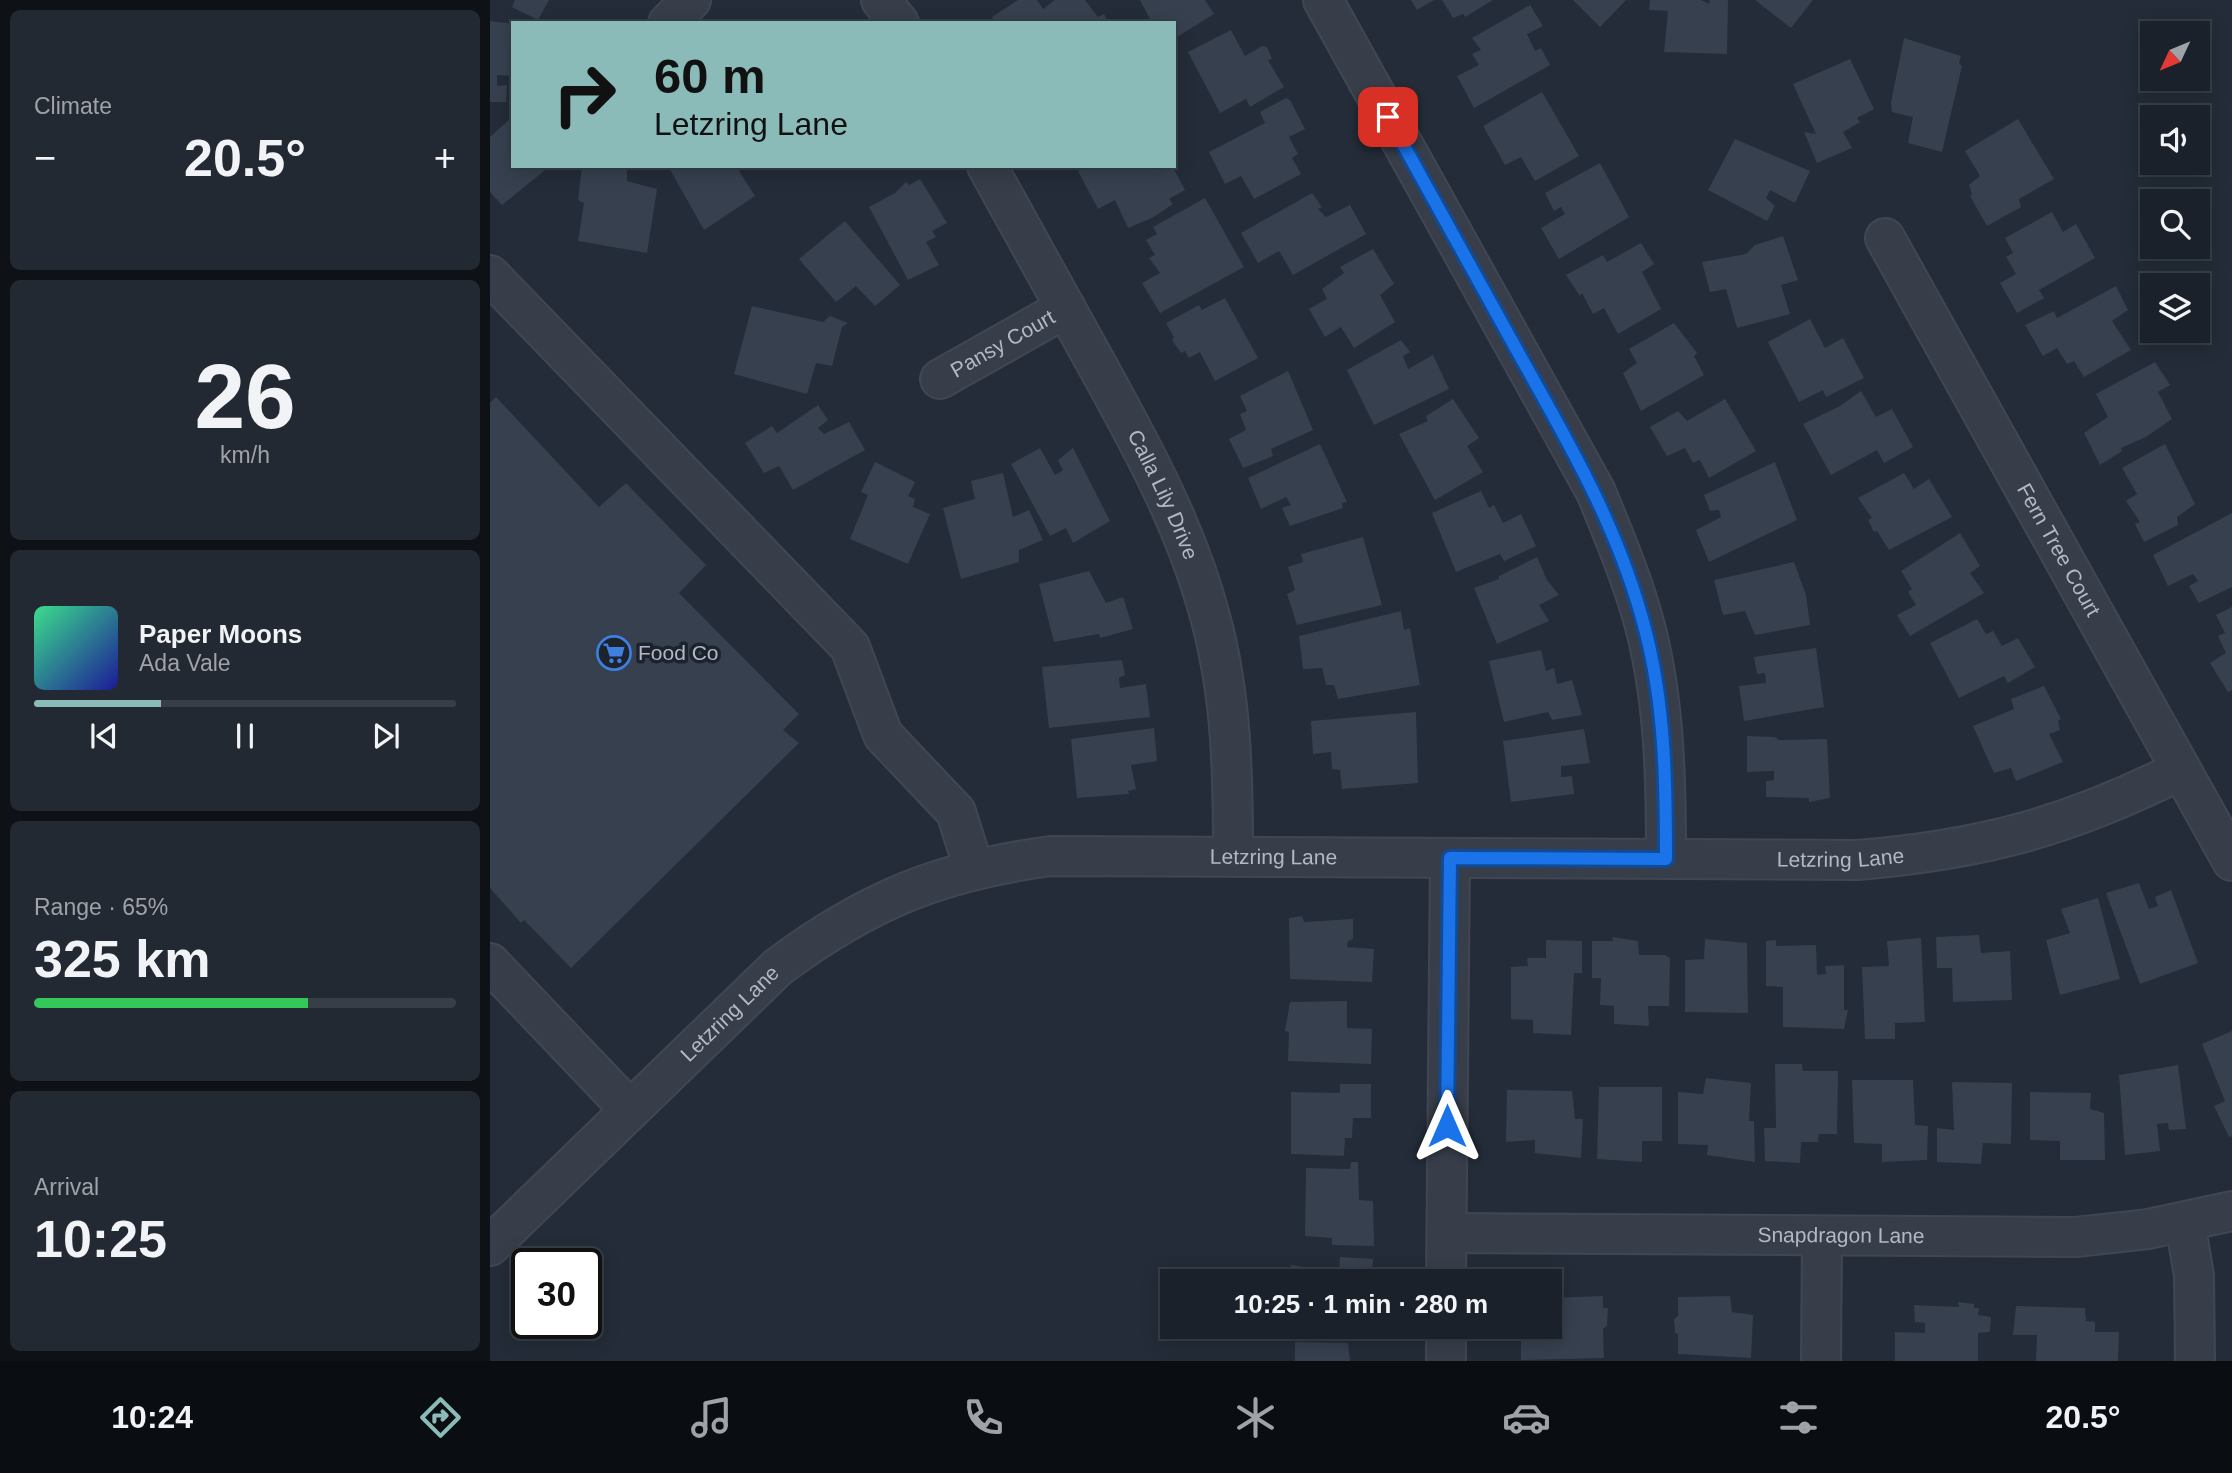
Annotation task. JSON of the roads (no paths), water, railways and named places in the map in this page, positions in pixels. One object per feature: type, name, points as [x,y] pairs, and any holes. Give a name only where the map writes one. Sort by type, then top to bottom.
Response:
[{"type":"street","points":[[670,21],[691,0]]},
{"type":"street","points":[[881,0],[897,21]]},
{"type":"street","points":[[1323,0],[1596,492],[1625,562],[1647,634],[1658,696],[1666,771],[1666,859]]},
{"type":"street","name":"Calla Lily Drive","points":[[988,168],[1160,480],[1190,549],[1212,622],[1225,683],[1233,759],[1233,856]]},
{"type":"street","name":"Fern Tree Court","points":[[1885,238],[2232,861]]},
{"type":"street","points":[[490,275],[850,647],[883,735],[956,812],[974,869]]},
{"type":"street","name":"Pansy Court","points":[[940,379],[1066,309]]},
{"type":"street","name":"Letzring Lane","points":[[490,1246],[778,967],[825,933],[876,904],[929,881],[974,869],[1051,856],[1857,860],[1922,855],[1989,843],[2060,823],[2126,798],[2181,770]]},
{"type":"street","points":[[1446,1269],[1450,858]]},
{"type":"street","points":[[490,963],[630,1110]]},
{"type":"street","name":"Snapdragon Lane","points":[[1447,1233],[2076,1237],[2185,1223],[2232,1211]]},
{"type":"street","points":[[2185,1223],[2194,1275],[2195,1361]]},
{"type":"street","points":[[1821,1361],[1822,1236]]},
{"type":"street","points":[[1446,1339],[1446,1361]]},
{"type":"place","name":"Food Co","points":[[614,653]]}]
